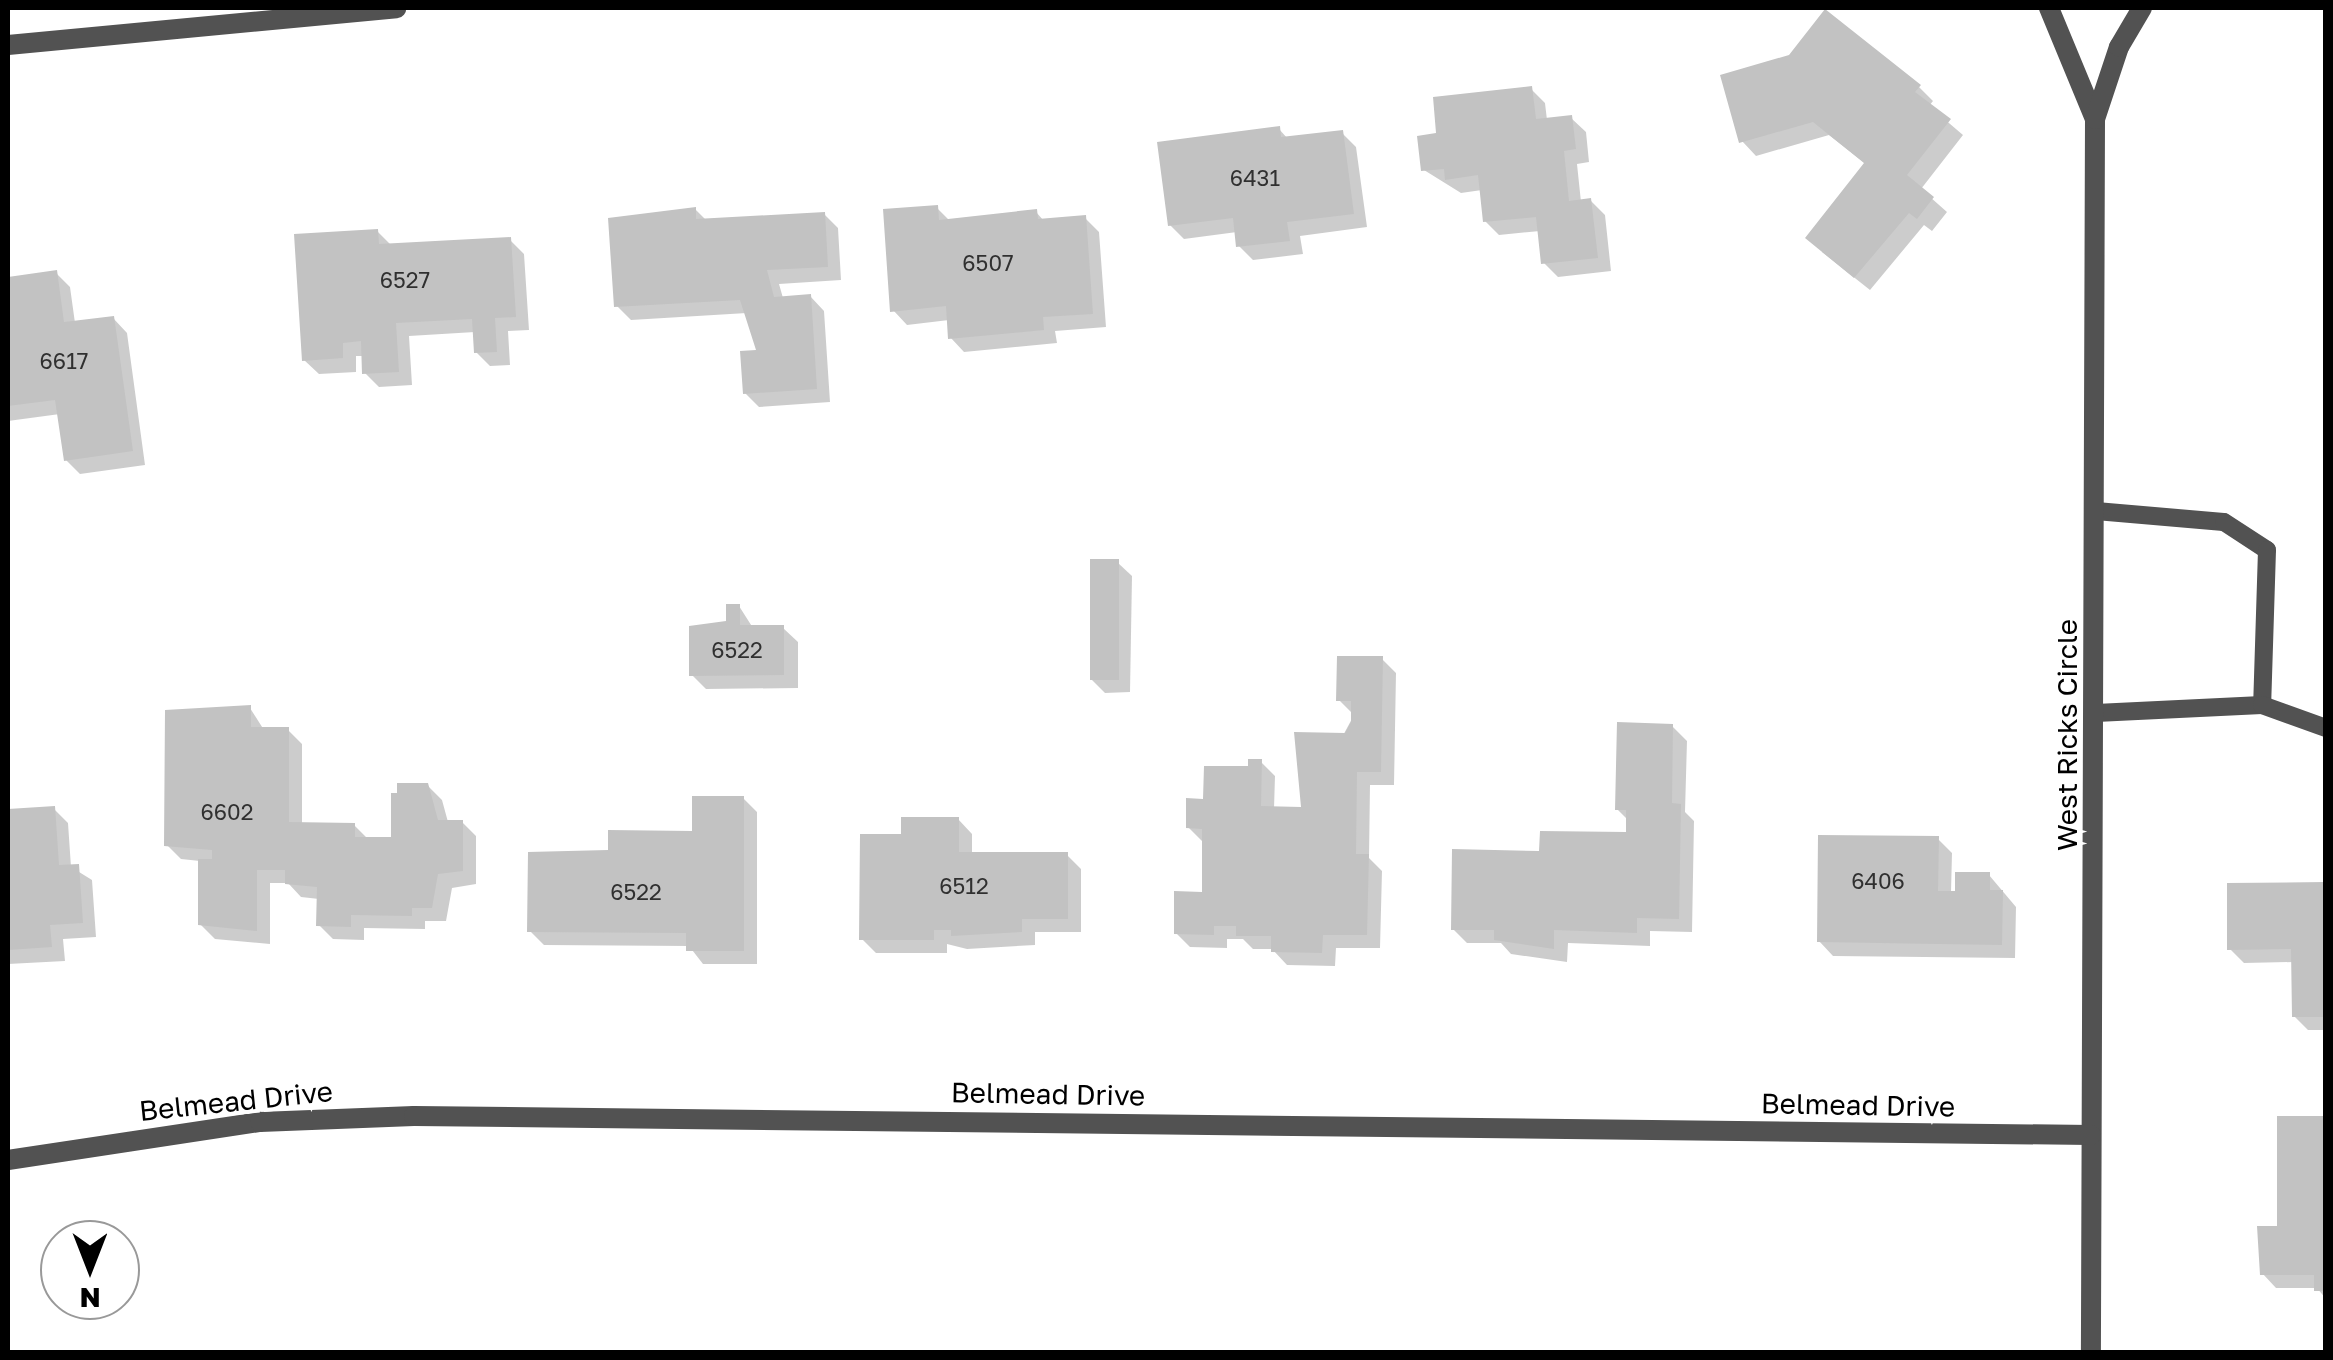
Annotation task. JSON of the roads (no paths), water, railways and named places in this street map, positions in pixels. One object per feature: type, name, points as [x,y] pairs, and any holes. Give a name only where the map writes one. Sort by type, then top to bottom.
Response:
[{"type":"street","points":[[8,45],[396,8]]},
{"type":"street","name":"West Ricks Circle","points":[[2049,8],[2095,118]]},
{"type":"street","name":"West Ricks Circle","points":[[2091,1352],[2095,118],[2120,47],[2142,8]]},
{"type":"street","name":"Belmead Drive","points":[[8,1160],[260,1122],[396,1116],[2091,1135]]},
{"type":"lane","points":[[2096,511],[2224,522],[2267,550],[2262,706]]},
{"type":"lane","points":[[2096,712],[2262,706],[2326,728]]}]
